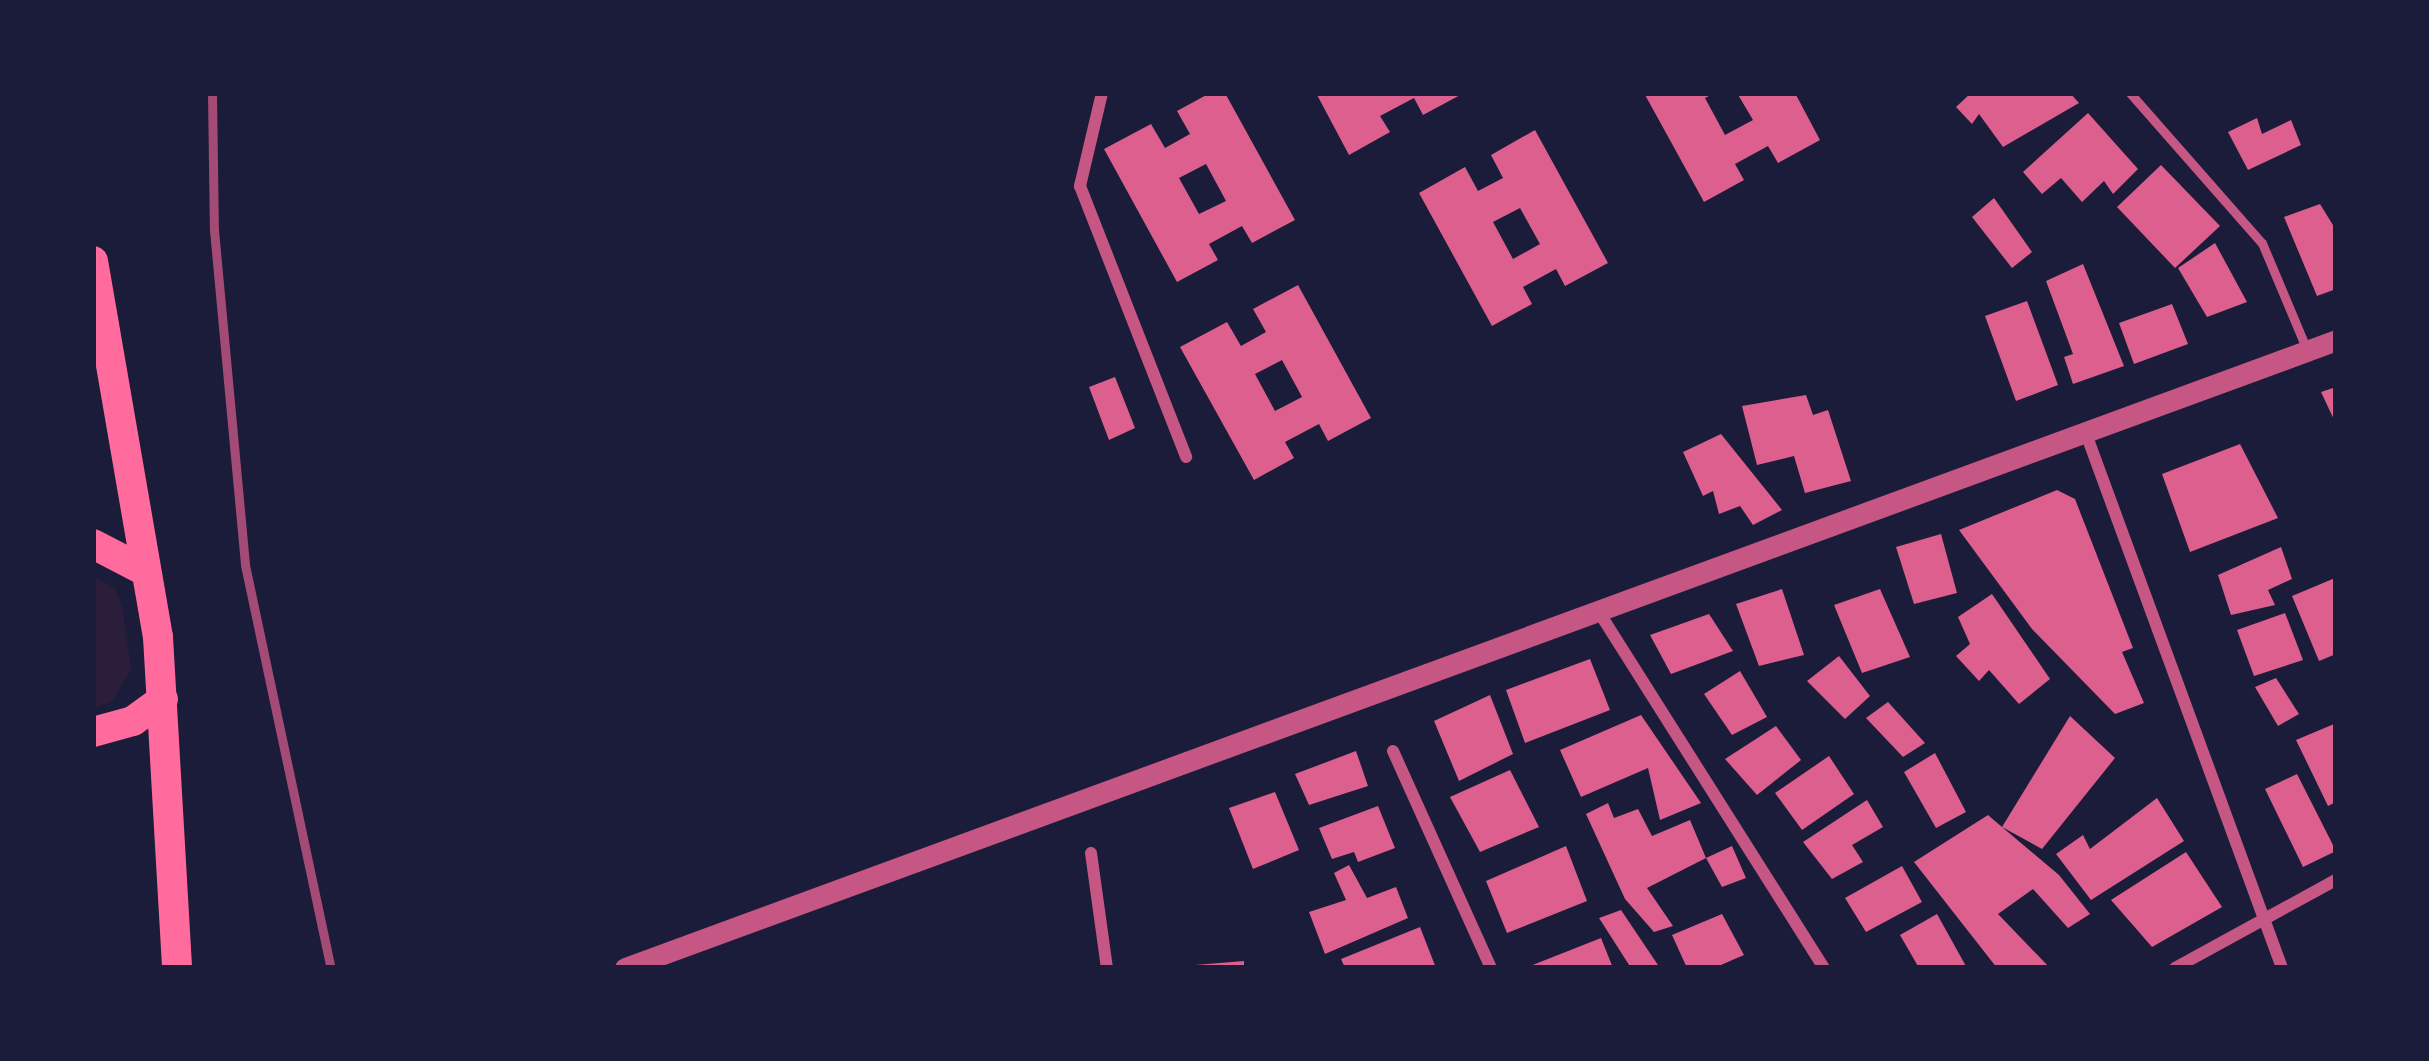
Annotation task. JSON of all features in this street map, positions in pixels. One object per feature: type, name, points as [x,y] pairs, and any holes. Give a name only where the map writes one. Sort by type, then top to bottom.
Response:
[{"type":"main road","points":[[93,261],[163,699],[177,968]]},
{"type":"main road","points":[[93,544],[145,572]]},
{"type":"main road","points":[[93,732],[133,722],[163,699]]},
{"type":"street","points":[[1102,93],[1080,186],[1186,457]]},
{"type":"street","points":[[625,968],[1594,606],[2336,340]]},
{"type":"street","points":[[2085,431],[2282,968]]},
{"type":"street","points":[[1594,606],[1824,968]]},
{"type":"street","points":[[1393,751],[1491,968]]},
{"type":"street","points":[[1091,853],[1106,968]]},
{"type":"street","points":[[2176,968],[2336,880]]},
{"type":"lane","points":[[2130,93],[2262,243],[2307,350]]},
{"type":"shaded area","points":[[93,576],[115,588],[122,604],[131,669],[112,702],[93,708]]},
{"type":"building","points":[[1210,93],[1225,93],[1295,220],[1252,243],[1242,226],[1209,244],[1218,260],[1177,282],[1104,149],[1151,124],[1165,148],[1190,134],[1177,111]],"holes":[[[1206,164],[1226,201],[1199,214],[1179,178]]]},
{"type":"building","points":[[1316,93],[1464,93],[1423,115],[1414,98],[1380,116],[1390,132],[1349,155]]},
{"type":"building","points":[[1644,93],[1715,93],[1705,98],[1725,135],[1753,120],[1737,93],[1795,93],[1820,140],[1778,163],[1768,146],[1735,164],[1744,180],[1704,202]]},
{"type":"building","points":[[1971,93],[2070,93],[2079,103],[2003,147],[1979,114],[1972,124],[1956,107]]},
{"type":"building","points":[[2088,113],[2138,169],[2113,194],[2104,181],[2082,202],[2061,178],[2042,194],[2023,172]]},
{"type":"building","points":[[2257,118],[2262,134],[2291,120],[2301,145],[2248,170],[2228,132]]},
{"type":"building","points":[[1535,130],[1608,263],[1565,286],[1556,269],[1523,287],[1532,304],[1492,326],[1419,193],[1465,167],[1478,191],[1503,178],[1491,155]],"holes":[[[1520,208],[1540,244],[1513,259],[1493,222]]]},
{"type":"building","points":[[2161,165],[2220,226],[2175,268],[2117,207]]},
{"type":"building","points":[[1994,198],[2032,252],[2012,268],[1972,217]]},
{"type":"building","points":[[2320,204],[2336,230],[2336,289],[2317,296],[2284,217]]},
{"type":"building","points":[[2215,243],[2247,302],[2207,317],[2178,268]]},
{"type":"building","points":[[2083,264],[2124,366],[2073,384],[2064,357],[2073,354],[2046,281]]},
{"type":"building","points":[[1298,285],[1371,418],[1328,441],[1319,424],[1285,442],[1294,458],[1254,480],[1180,347],[1227,322],[1241,346],[1266,332],[1253,309]],"holes":[[[1282,360],[1302,397],[1275,411],[1255,374]]]},
{"type":"building","points":[[2027,301],[2058,385],[2016,401],[1985,316]]},
{"type":"building","points":[[2172,304],[2188,344],[2134,364],[2119,323]]},
{"type":"building","points":[[1115,377],[1135,428],[1109,440],[1089,387]]},
{"type":"building","points":[[2336,387],[2336,424],[2321,392]]},
{"type":"building","points":[[1806,395],[1813,415],[1828,410],[1851,481],[1805,493],[1794,456],[1757,465],[1742,406]]},
{"type":"building","points":[[1721,434],[1782,510],[1753,525],[1740,506],[1719,514],[1713,491],[1703,496],[1683,452]]},
{"type":"building","points":[[2240,444],[2278,518],[2190,552],[2162,474]]},
{"type":"building","points":[[2057,490],[2075,499],[2133,648],[2122,652],[2144,703],[2115,714],[2032,629],[1959,530]]},
{"type":"building","points":[[1941,534],[1957,593],[1914,604],[1896,547]]},
{"type":"building","points":[[2281,547],[2292,579],[2268,590],[2275,605],[2231,615],[2218,575]]},
{"type":"building","points":[[2335,578],[2336,654],[2319,661],[2292,596]]},
{"type":"building","points":[[1782,589],[1804,655],[1759,666],[1736,604]]},
{"type":"building","points":[[1880,589],[1910,657],[1862,673],[1834,605]]},
{"type":"building","points":[[1992,594],[2050,679],[2019,704],[1989,670],[1979,681],[1956,656],[1970,644],[1958,617]]},
{"type":"building","points":[[2285,613],[2303,660],[2254,676],[2237,630]]},
{"type":"building","points":[[1709,614],[1733,651],[1671,674],[1650,635]]},
{"type":"building","points":[[1839,656],[1870,696],[1845,719],[1807,681]]},
{"type":"building","points":[[1590,659],[1610,710],[1525,743],[1506,690]]},
{"type":"building","points":[[1740,671],[1767,717],[1732,735],[1704,694]]},
{"type":"building","points":[[2276,678],[2299,714],[2278,726],[2255,687]]},
{"type":"building","points":[[1490,695],[1513,754],[1459,781],[1434,721]]},
{"type":"building","points":[[1888,702],[1925,743],[1903,757],[1866,718]]},
{"type":"building","points":[[1641,715],[1701,803],[1660,820],[1648,768],[1581,797],[1560,750]]},
{"type":"building","points":[[2070,716],[2115,758],[2042,849],[2002,827]]},
{"type":"building","points":[[2334,724],[2336,802],[2328,806],[2296,740]]},
{"type":"building","points":[[1776,726],[1801,760],[1757,795],[1725,759]]},
{"type":"building","points":[[1356,751],[1368,786],[1309,805],[1295,774]]},
{"type":"building","points":[[1935,753],[1966,812],[1936,828],[1904,772]]},
{"type":"building","points":[[1829,756],[1854,794],[1802,830],[1775,793]]},
{"type":"building","points":[[1510,770],[1539,827],[1480,852],[1450,797]]},
{"type":"building","points":[[2297,774],[2336,851],[2303,867],[2265,789]]},
{"type":"building","points":[[1275,792],[1299,850],[1253,869],[1229,808]]},
{"type":"building","points":[[2157,798],[2184,841],[2091,900],[2056,854],[2083,835],[2090,849]]},
{"type":"building","points":[[1867,800],[1883,827],[1852,845],[1863,862],[1832,879],[1803,842]]},
{"type":"building","points":[[1608,803],[1614,818],[1638,809],[1652,836],[1690,820],[1706,858],[1647,888],[1673,926],[1654,932],[1625,899],[1586,814]]},
{"type":"building","points":[[1378,806],[1395,848],[1358,862],[1354,852],[1332,859],[1319,828]]},
{"type":"building","points":[[1988,815],[2059,875],[2090,914],[2068,928],[2033,889],[1998,914],[2050,968],[1997,968],[1914,862]]},
{"type":"building","points":[[1566,846],[1587,901],[1507,933],[1486,881]]},
{"type":"building","points":[[1732,846],[1746,878],[1722,887],[1706,858]]},
{"type":"building","points":[[2186,852],[2222,907],[2152,947],[2111,900]]},
{"type":"building","points":[[1349,865],[1367,898],[1396,887],[1408,918],[1325,954],[1309,912],[1346,900],[1334,873]]},
{"type":"building","points":[[1902,866],[1922,902],[1866,932],[1845,898]]},
{"type":"building","points":[[1621,910],[1660,968],[1631,968],[1599,918]]},
{"type":"building","points":[[1722,914],[1744,955],[1714,968],[1687,968],[1672,935]]},
{"type":"building","points":[[1937,914],[1967,968],[1919,968],[1900,935]]},
{"type":"building","points":[[1420,927],[1436,968],[1345,968],[1341,959]]},
{"type":"building","points":[[1601,938],[1613,968],[1525,968]]},
{"type":"building","points":[[1244,961],[1244,968],[1195,968],[1195,965]]},
{"type":"railway","points":[[212,93],[214,230],[245,565],[331,968]]}]
